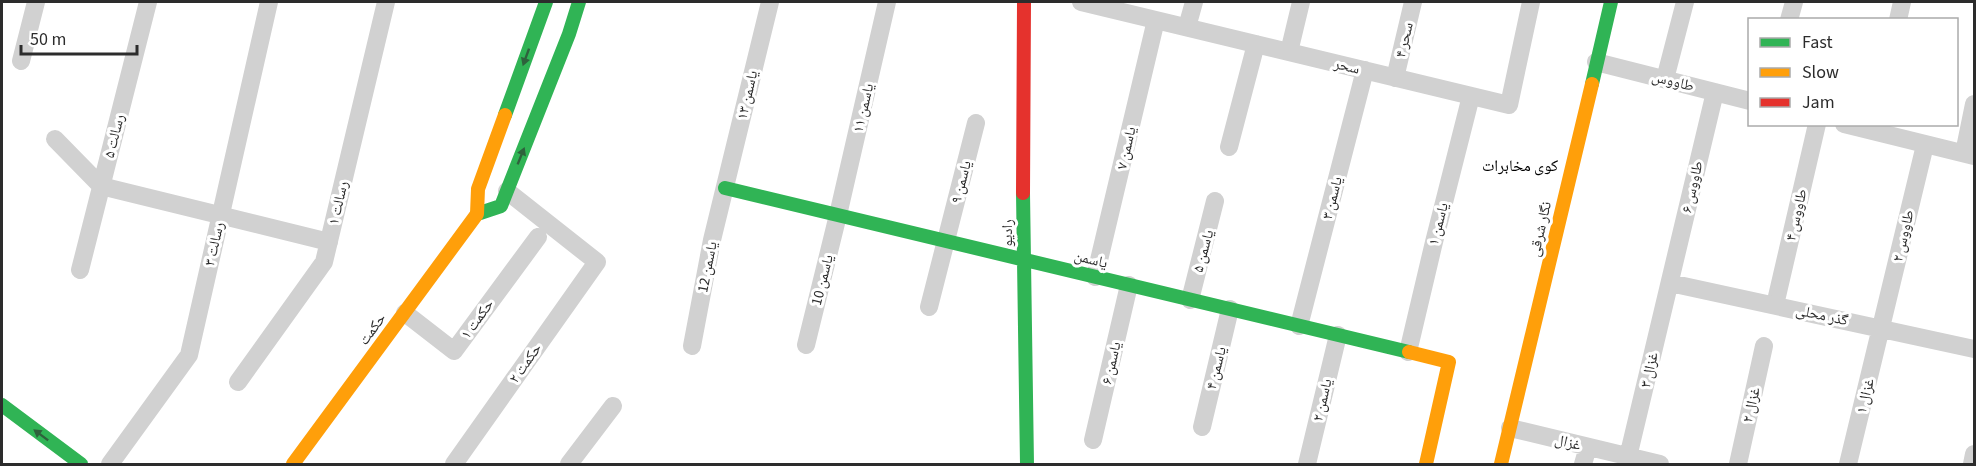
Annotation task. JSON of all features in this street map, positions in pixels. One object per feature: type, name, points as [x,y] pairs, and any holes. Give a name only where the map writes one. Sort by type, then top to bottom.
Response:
[{"type":"street","points":[[21,61],[36,2]]},
{"type":"street","name":"رسالت ۵","points":[[80,270],[148,2]]},
{"type":"street","name":"رسالت ۳","points":[[110,465],[189,355],[269,2]]},
{"type":"street","name":"رسالت ۱","points":[[238,382],[324,262],[386,2]]},
{"type":"street","points":[[477,214],[478,189],[546,2]]},
{"type":"street","name":"حکمت","points":[[293,465],[477,214],[501,206],[569,34],[579,2]]},
{"type":"street","name":"یاسمن ۱۳","points":[[725,188],[770,2]]},
{"type":"street","name":"یاسمن ۱۱","points":[[838,215],[887,2]]},
{"type":"street","name":"رادیو","points":[[1024,2],[1023,260],[1027,465]]},
{"type":"street","name":"سحر","points":[[1089,2],[1509,105],[1531,2]]},
{"type":"street","points":[[1187,27],[1194,2]]},
{"type":"street","points":[[1289,52],[1301,2]]},
{"type":"street","name":"سحر ۴","points":[[1395,78],[1413,2]]},
{"type":"street","name":"نگار شرقی","points":[[1501,465],[1611,2]]},
{"type":"street","points":[[1665,80],[1685,2]]},
{"type":"street","points":[[1790,18],[1794,2]]},
{"type":"street","points":[[1898,18],[1902,2]]},
{"type":"street","name":"یاسمن ۷","points":[[1095,277],[1156,20]]},
{"type":"street","points":[[1229,147],[1256,44]]},
{"type":"street","name":"طاووس","points":[[1596,62],[1748,101]]},
{"type":"street","name":"یاسمن ۳","points":[[1299,326],[1365,70]]},
{"type":"street","name":"طاووس ۶","points":[[1670,283],[1715,92]]},
{"type":"street","name":"یاسمن ۱","points":[[1408,352],[1471,96]]},
{"type":"street","points":[[1859,126],[1874,128],[1924,145],[1969,155],[1974,104]]},
{"type":"street","name":"یاسمن ۹","points":[[929,307],[976,123]]},
{"type":"street","name":"طاووس ۴","points":[[1775,305],[1817,126]]},
{"type":"street","points":[[55,139],[101,186],[329,242]]},
{"type":"street","name":"طاووس ۲","points":[[1882,328],[1924,145]]},
{"type":"street","name":"یاسمن","points":[[725,188],[1449,362],[1426,465]]},
{"type":"street","name":"یاسمن 12","points":[[692,346],[712,240],[725,188]]},
{"type":"street","name":"حکمت ۲","points":[[454,465],[597,262],[507,191]]},
{"type":"street","name":"یاسمن ۵","points":[[1190,300],[1215,201]]},
{"type":"street","name":"یاسمن 10","points":[[806,345],[838,215]]},
{"type":"street","name":"حکمت ۱","points":[[405,312],[454,351],[538,237]]},
{"type":"street","name":"گذر محلی","points":[[1670,283],[1974,349]]},
{"type":"street","name":"غزال ۳","points":[[1628,457],[1670,283]]},
{"type":"street","name":"یاسمن ۶","points":[[1093,440],[1129,285]]},
{"type":"street","name":"یاسمن ۴","points":[[1202,427],[1230,309]]},
{"type":"street","name":"غزال ۱","points":[[1848,465],[1882,328]]},
{"type":"street","name":"یاسمن ۲","points":[[1307,465],[1338,335]]},
{"type":"street","name":"غزال ۲","points":[[1737,465],[1764,346]]},
{"type":"street","points":[[2,405],[81,465]]},
{"type":"street","points":[[569,465],[613,406]]},
{"type":"street","name":"غزال","points":[[1510,428],[1585,456],[1628,457],[1660,465]]},
{"type":"street","points":[[1972,465],[1974,454]]},
{"type":"traffic: fast","points":[[505,115],[546,2]]},
{"type":"traffic: fast","points":[[477,214],[501,206],[569,34],[579,2]]},
{"type":"traffic: fast","points":[[1592,84],[1611,2]]},
{"type":"traffic: fast","points":[[725,188],[1409,352]]},
{"type":"traffic: fast","points":[[1023,193],[1027,464]]},
{"type":"traffic: fast","points":[[2,405],[81,464]]},
{"type":"traffic: slow","points":[[1501,464],[1592,84]]},
{"type":"traffic: slow","points":[[293,464],[477,214],[478,189],[505,115]]},
{"type":"traffic: slow","points":[[1409,352],[1449,362],[1426,464]]},
{"type":"traffic: jam","points":[[1023,193],[1024,2]]},
{"type":"district","name":"کوی مخابرات","points":[[1520,165]]}]
